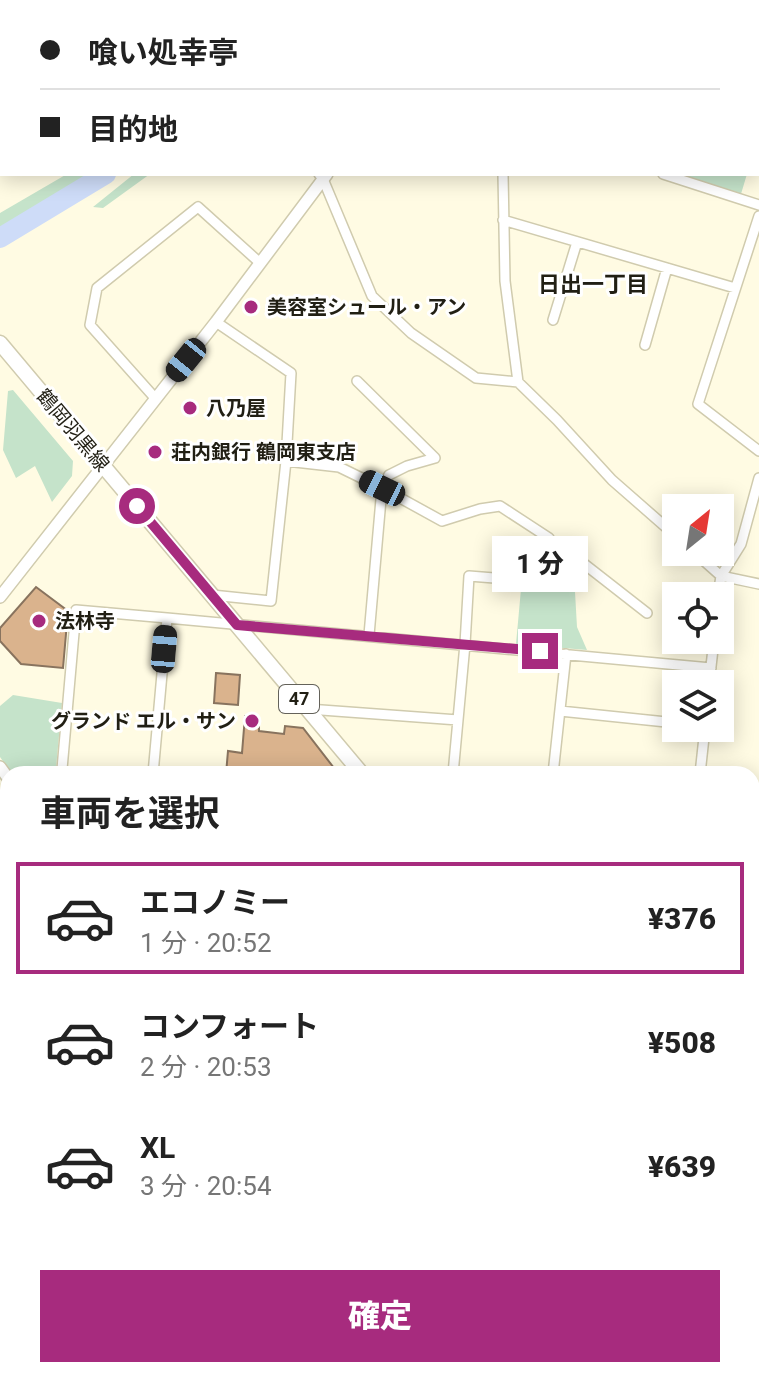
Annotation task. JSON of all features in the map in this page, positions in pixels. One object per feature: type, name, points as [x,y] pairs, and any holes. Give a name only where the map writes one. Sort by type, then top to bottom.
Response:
[{"type":"main road","name":"鶴岡羽黒線","points":[[0,343],[355,766]]},
{"type":"street","points":[[323,176],[372,296],[411,333],[476,378],[518,382]]},
{"type":"street","points":[[0,597],[216,322],[323,176]]},
{"type":"street","points":[[503,176],[505,281],[518,382],[612,480],[662,524]]},
{"type":"street","points":[[672,176],[759,205]]},
{"type":"street","points":[[155,398],[90,325],[97,288],[198,207],[259,262]]},
{"type":"street","points":[[759,216],[698,404],[759,451]]},
{"type":"street","points":[[503,220],[735,288]]},
{"type":"street","points":[[553,320],[577,242]]},
{"type":"street","points":[[645,345],[667,268]]},
{"type":"street","points":[[212,595],[271,601],[286,461],[291,373],[216,322]]},
{"type":"street","points":[[357,381],[435,458],[389,475],[382,488],[369,635]]},
{"type":"street","points":[[286,461],[339,467],[442,521],[500,506],[549,538],[545,582],[469,576],[454,766]]},
{"type":"street","points":[[720,582],[741,544],[759,478]]},
{"type":"street","points":[[547,556],[583,563],[647,613]]},
{"type":"street","points":[[710,566],[721,576],[759,584]]},
{"type":"street","points":[[62,766],[76,610],[711,668],[712,654]]},
{"type":"street","points":[[154,766],[167,618]]},
{"type":"street","points":[[554,766],[566,654]]},
{"type":"street","points":[[308,709],[458,720]]},
{"type":"street","points":[[560,711],[662,722]]},
{"type":"street","points":[[701,766],[703,742]]},
{"type":"green space","points":[[64,176],[95,176],[0,228],[0,213]]},
{"type":"green space","points":[[132,176],[147,176],[103,208],[93,207]]},
{"type":"green space","points":[[685,176],[746,176],[741,194]]},
{"type":"green space","points":[[13,390],[73,461],[72,476],[52,502],[35,466],[16,478],[3,450],[8,391]]},
{"type":"green space","points":[[521,589],[575,592],[577,627],[587,650],[516,644]]},
{"type":"green space","points":[[13,695],[62,703],[56,766],[6,766],[0,757],[0,706]]},
{"type":"building","name":"法林寺","points":[[36,587],[68,611],[63,668],[21,664],[0,641],[0,628]]},
{"type":"building","points":[[216,673],[240,675],[238,705],[214,703]]},
{"type":"building","name":"グランド エル・サン","points":[[245,716],[259,717],[259,731],[284,734],[285,726],[303,728],[332,766],[227,766],[228,751],[242,753]]},
{"type":"waterway","points":[[0,238],[103,176]]},
{"type":"place","name":"美容室シュール・アン","points":[[251,307]]},
{"type":"place","name":"八乃屋","points":[[190,408]]},
{"type":"place","name":"荘内銀行 鶴岡東支店","points":[[155,452]]},
{"type":"place","name":"法林寺","points":[[39,621]]},
{"type":"place","name":"グランド エル・サン","points":[[252,721]]},
{"type":"district","name":"日出一丁目","points":[[593,284]]},
{"type":"route","points":[[137,506],[237,625],[540,651]]}]
